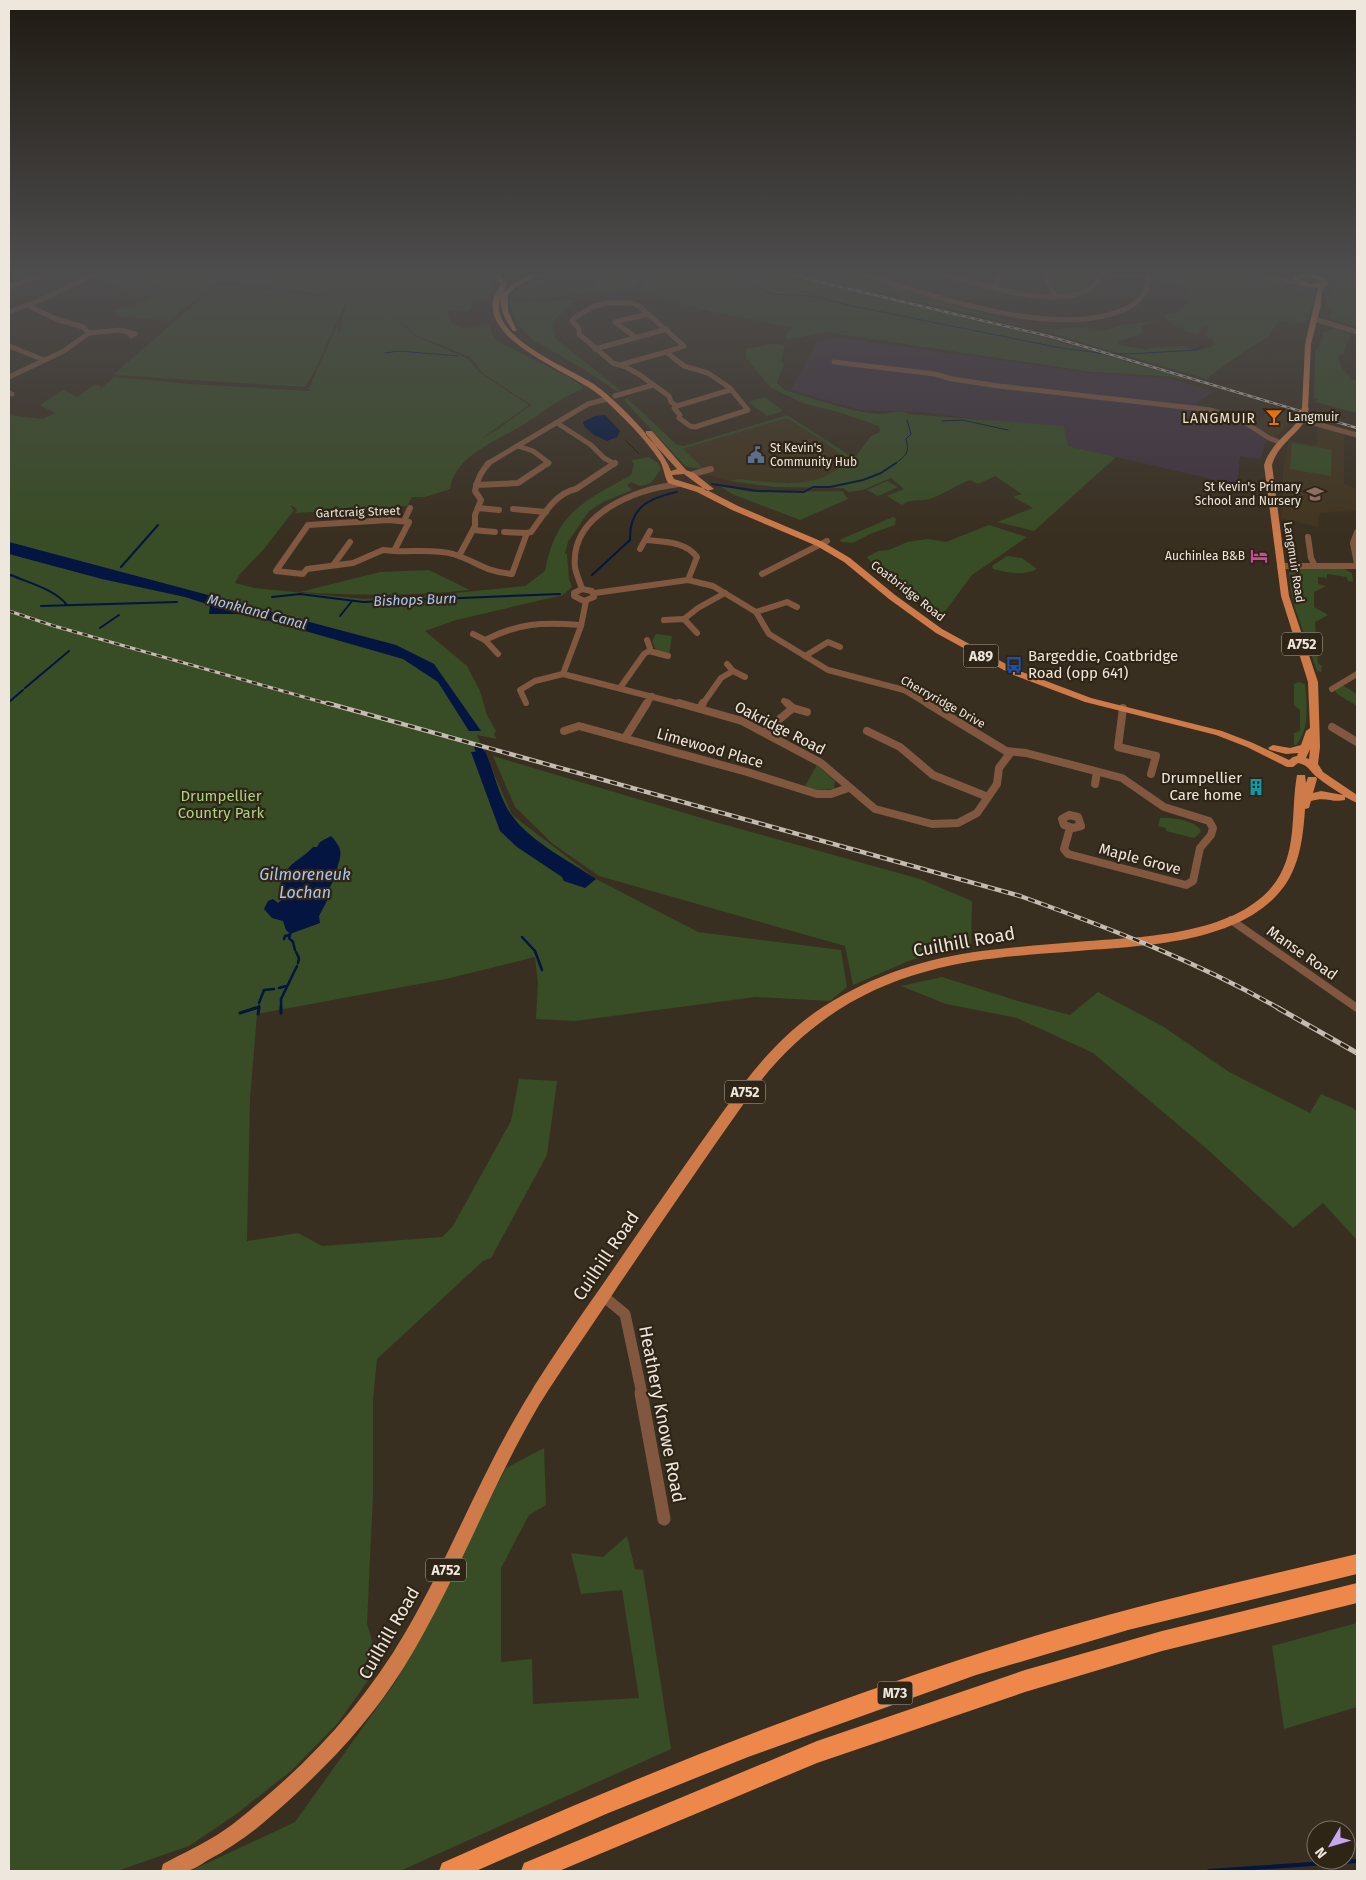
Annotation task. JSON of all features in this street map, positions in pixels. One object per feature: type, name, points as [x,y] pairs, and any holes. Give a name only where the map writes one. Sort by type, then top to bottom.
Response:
[{"type":"highway","name":"M73","points":[[450,1871],[548,1827],[828,1715],[1054,1641],[1357,1564]]},
{"type":"highway","name":"M73","points":[[532,1871],[818,1752],[1025,1681],[1162,1641],[1357,1593]]},
{"type":"main road","points":[[550,361],[599,383],[615,396],[683,471]]},
{"type":"main road","points":[[555,361],[591,385],[624,415],[664,462],[669,477]]},
{"type":"main road","points":[[1303,419],[1306,361]]},
{"type":"main road","points":[[607,399],[615,396]]},
{"type":"main road","name":"Langmuir Road","points":[[1303,419],[1279,442],[1271,453],[1268,465],[1285,596],[1313,682],[1314,774]]},
{"type":"main road","name":"Coatbridge Road","points":[[669,477],[683,471],[738,503],[782,520],[824,542],[864,564],[931,618],[1006,661],[1035,674],[1088,693],[1204,721],[1273,748],[1296,761]]},
{"type":"main road","name":"Coatbridge Road","points":[[669,477],[735,508],[824,542],[918,617],[993,662],[1049,687],[1219,733],[1296,761]]},
{"type":"main road","points":[[681,484],[694,477]]},
{"type":"main road","name":"Langmuir Road","points":[[1296,761],[1307,746],[1313,725]]},
{"type":"main road","points":[[1273,748],[1288,751],[1300,750],[1307,746]]},
{"type":"main road","points":[[1314,774],[1301,777],[1292,771],[1296,761],[1357,800]]},
{"type":"main road","points":[[1314,774],[1357,808]]},
{"type":"main road","name":"A752","points":[[1299,819],[1314,774]]},
{"type":"main road","name":"A752","points":[[1299,819],[1301,777]]},
{"type":"main road","points":[[1307,799],[1322,794],[1342,798]]},
{"type":"main road","name":"Cuilhill Road","points":[[170,1871],[232,1836],[277,1800],[324,1757],[359,1717],[410,1640],[507,1447],[542,1388],[660,1212],[766,1064],[793,1037],[830,1009],[891,978],[950,961],[981,956],[1177,936],[1205,930],[1231,920],[1263,901],[1289,872],[1299,819]]},
{"type":"street","points":[[9,377],[42,361]]},
{"type":"street","points":[[610,361],[640,375],[669,396],[671,402],[677,406]]},
{"type":"street","points":[[620,365],[635,361]]},
{"type":"street","points":[[677,361],[696,371],[708,373],[740,399],[748,410],[696,427],[690,426],[679,418],[680,415],[674,408],[677,406]]},
{"type":"street","points":[[834,362],[935,374],[952,379],[999,386],[1212,410],[1238,419],[1257,429],[1263,436],[1279,442]]},
{"type":"street","points":[[615,396],[654,385]]},
{"type":"street","points":[[677,406],[730,390]]},
{"type":"street","points":[[459,556],[473,530],[478,508],[482,500],[475,491],[482,467],[497,456],[518,446],[548,426],[557,423],[588,404],[607,399]]},
{"type":"street","points":[[1303,419],[1357,435]]},
{"type":"street","name":"Gartcraig Street","points":[[394,551],[409,522],[389,520],[308,525],[276,571],[303,574],[307,569],[334,564],[339,566],[354,563],[383,550],[394,551],[418,552],[433,551],[459,556],[495,573],[512,574],[527,534],[531,532],[560,496],[570,489],[576,489],[616,463],[604,458],[591,445],[557,423]]},
{"type":"street","points":[[476,485],[518,483],[549,462],[533,451],[518,446]]},
{"type":"street","points":[[694,477],[711,469]]},
{"type":"street","points":[[653,488],[669,477]]},
{"type":"street","points":[[582,589],[576,577],[575,550],[583,532],[597,516],[633,495],[653,488],[681,484]]},
{"type":"street","points":[[404,521],[410,508]]},
{"type":"street","points":[[478,508],[499,510]]},
{"type":"street","points":[[513,509],[546,512]]},
{"type":"street","points":[[473,530],[495,532]]},
{"type":"street","points":[[640,549],[650,531]]},
{"type":"street","points":[[504,532],[527,534]]},
{"type":"street","points":[[1280,566],[1357,565],[1354,557],[1354,537],[1357,532]]},
{"type":"street","points":[[646,540],[681,545],[694,552],[697,557],[696,563],[688,580]]},
{"type":"street","points":[[1300,542],[1309,540],[1315,566]]},
{"type":"street","points":[[334,564],[350,542]]},
{"type":"street","points":[[762,574],[824,542]]},
{"type":"street","name":"Cherryridge Drive","points":[[595,593],[688,580],[713,586],[756,612],[769,634],[828,670],[904,690],[1006,751],[1011,752]]},
{"type":"street","points":[[582,589],[595,593],[593,598],[586,601],[574,596],[576,592],[582,589]]},
{"type":"street","points":[[664,620],[684,619],[698,608],[725,593]]},
{"type":"street","points":[[782,595],[787,602],[797,607]]},
{"type":"street","points":[[520,690],[538,680],[563,674],[587,608],[586,601]]},
{"type":"street","points":[[756,612],[787,602]]},
{"type":"street","points":[[684,619],[698,633]]},
{"type":"street","points":[[485,640],[510,628],[528,623],[547,622],[580,625]]},
{"type":"street","points":[[473,634],[485,640],[498,654]]},
{"type":"street","points":[[822,634],[828,642],[840,648]]},
{"type":"street","points":[[646,640],[650,648],[649,651]]},
{"type":"street","points":[[805,656],[828,642]]},
{"type":"street","points":[[649,651],[668,656]]},
{"type":"street","points":[[620,688],[640,658],[649,651]]},
{"type":"street","points":[[727,664],[733,671],[745,676]]},
{"type":"street","points":[[700,708],[721,678],[733,671]]},
{"type":"street","name":"Oakridge Road","points":[[563,674],[736,718],[821,763],[848,788],[875,809],[939,824],[958,823],[969,819],[980,810],[996,784],[1000,768],[1011,752]]},
{"type":"street","points":[[1332,689],[1357,674]]},
{"type":"street","points":[[512,685],[520,690],[526,703]]},
{"type":"street","points":[[625,738],[652,696]]},
{"type":"street","points":[[784,701],[793,708],[807,712]]},
{"type":"street","points":[[764,732],[793,708]]},
{"type":"street","points":[[1123,708],[1118,747],[1156,756],[1151,774]]},
{"type":"street","name":"Limewood Place","points":[[564,731],[579,726],[817,794],[831,794],[848,788]]},
{"type":"street","points":[[1332,727],[1357,742]]},
{"type":"street","points":[[867,731],[900,747],[929,773],[988,797]]},
{"type":"street","name":"Maple Grove","points":[[1011,752],[1026,753],[1127,781],[1164,807],[1212,824],[1213,828],[1211,835],[1200,848],[1193,881],[1186,886],[1068,854],[1064,849],[1070,828]]},
{"type":"street","points":[[1095,784],[1097,772]]},
{"type":"street","name":"Manse Road","points":[[1231,920],[1357,1008]]},
{"type":"street","name":"Heathery Knowe Road","points":[[603,1296],[625,1314],[664,1519]]},
{"type":"shaded area","points":[[807,361],[1003,361],[1089,373],[1172,379],[1214,391],[1195,404],[1241,416],[1262,427],[1265,433],[1274,437],[1266,442],[1260,459],[1240,456],[1237,485],[1068,446],[1064,426],[1009,423],[921,412],[860,410],[791,390]]},
{"type":"shaded area","points":[[1270,409],[1297,416],[1274,437],[1265,433],[1262,427],[1255,423]]},
{"type":"shaded area","points":[[787,418],[822,440],[846,459],[838,470],[817,481],[764,482],[737,478],[730,481],[703,474],[696,468],[702,468],[683,449]]},
{"type":"shaded area","points":[[1318,427],[1344,433],[1344,484],[1357,489],[1357,510],[1319,513],[1318,527],[1282,518],[1283,469],[1289,441],[1317,445]]},
{"type":"green space","name":"Drumpellier Country Park","points":[[129,361],[319,361],[305,387],[116,375],[115,373]]},
{"type":"green space","name":"Drumpellier Country Park","points":[[321,361],[469,361],[479,372],[529,405],[481,439],[531,405],[483,373],[473,361],[536,361],[570,378],[583,387],[581,390],[559,401],[469,457],[460,466],[450,489],[425,497],[412,497],[407,506],[295,513],[297,510],[290,506],[294,510],[264,549],[240,574],[235,583],[254,588],[364,599],[435,595],[525,586],[545,571],[556,535],[574,511],[599,493],[631,475],[634,464],[632,460],[649,457],[658,463],[661,469],[651,483],[640,486],[631,482],[627,485],[632,490],[603,502],[589,511],[568,542],[565,554],[567,554],[569,579],[572,587],[563,595],[456,620],[425,631],[467,666],[480,691],[487,715],[496,731],[494,734],[497,739],[477,735],[512,815],[596,879],[698,932],[841,950],[847,987],[830,1001],[755,997],[575,1021],[536,1019],[538,983],[535,957],[446,979],[257,1014],[250,1099],[247,1241],[298,1233],[322,1246],[442,1237],[453,1226],[511,1121],[519,1079],[557,1081],[547,1155],[491,1258],[483,1261],[377,1359],[373,1400],[373,1495],[367,1623],[379,1665],[338,1723],[291,1771],[235,1815],[189,1846],[117,1871],[9,1871],[9,415],[42,419],[55,413],[40,405],[63,390],[77,397],[94,385],[102,386],[99,390],[114,377],[309,391],[310,389],[307,389],[313,384],[312,381]]},
{"type":"green space","points":[[569,361],[583,361],[620,390],[618,392]]},
{"type":"green space","points":[[748,361],[781,361],[784,365],[777,383],[785,390],[843,407],[878,414],[904,412],[908,414],[1064,426],[1068,446],[1116,457],[1034,531],[997,522],[1033,508],[1013,497],[1022,494],[995,476],[978,484],[970,480],[926,500],[912,501],[902,505],[887,496],[904,489],[891,478],[863,490],[849,492],[843,488],[774,487],[730,481],[740,479],[793,483],[806,482],[828,475],[846,459],[822,440],[787,418],[683,449],[703,468],[685,466],[624,400],[627,398],[677,445],[684,446],[787,415],[852,457],[856,456],[871,436],[880,432],[879,426],[838,412],[806,404],[771,388]]},
{"type":"green space","points":[[1017,361],[1124,361],[1194,381],[1167,376],[1092,372]]},
{"type":"green space","points":[[1144,361],[1231,361],[1206,379]]},
{"type":"green space","points":[[1315,361],[1339,361],[1341,367],[1352,379],[1349,380],[1357,380],[1357,413],[1315,402],[1318,398],[1314,398]]},
{"type":"green space","points":[[765,397],[783,411],[767,416],[748,402]]},
{"type":"green space","points":[[1292,443],[1332,450],[1331,476],[1290,469]]},
{"type":"green space","points":[[887,481],[898,487],[878,496],[867,490]]},
{"type":"green space","points":[[720,486],[751,492],[842,491],[848,499],[800,520],[732,494]]},
{"type":"green space","points":[[893,517],[896,519],[895,525],[870,534],[853,543],[839,540]]},
{"type":"green space","points":[[989,525],[1027,537],[972,575],[943,614],[885,568],[871,562],[867,557],[878,551],[889,550],[907,542],[928,539],[946,542]]},
{"type":"green space","points":[[1007,556],[1022,558],[1037,569],[1021,573],[1010,573],[993,569],[992,566]]},
{"type":"green space","points":[[1295,569],[1344,569],[1352,573],[1353,582],[1348,581],[1347,577],[1327,574],[1327,578],[1318,577],[1318,584],[1326,586],[1314,592],[1314,607],[1328,615],[1315,622],[1318,663],[1322,666],[1321,672],[1317,671],[1295,608],[1289,572]]},
{"type":"green space","points":[[429,570],[470,590],[385,595],[300,592],[380,572]]},
{"type":"green space","points":[[657,634],[672,636],[669,654],[657,651],[652,642]]},
{"type":"green space","points":[[1299,682],[1305,684],[1306,724],[1300,739],[1294,745],[1294,733],[1300,731],[1300,710],[1294,705],[1294,684]]},
{"type":"green space","points":[[1342,685],[1357,694],[1357,706],[1337,694],[1335,690]]},
{"type":"green space","points":[[493,756],[715,822],[920,879],[972,901],[971,947],[911,960],[853,985],[845,946],[599,876],[553,844],[515,807]]},
{"type":"green space","points":[[817,765],[835,781],[834,789],[817,790],[805,786]]},
{"type":"green space","points":[[1160,818],[1187,821],[1200,829],[1201,832],[1194,838],[1166,831],[1166,828],[1158,826]]},
{"type":"green space","points":[[942,977],[1070,1015],[1098,992],[1164,1027],[1229,1072],[1310,1113],[1321,1094],[1353,1108],[1357,1112],[1357,1240],[1323,1203],[1293,1228],[1207,1149],[1093,1053],[1017,1018],[946,1004],[901,986]]},
{"type":"green space","points":[[544,1448],[546,1505],[529,1515],[501,1568],[501,1662],[532,1659],[533,1704],[639,1698],[622,1590],[581,1594],[571,1553],[603,1557],[627,1536],[635,1569],[643,1570],[671,1749],[400,1871],[190,1871],[295,1822],[396,1681],[506,1468]]},
{"type":"green space","points":[[1357,1623],[1357,1707],[1284,1729],[1272,1646]]},
{"type":"water","points":[[605,415],[620,431],[617,437],[607,441],[594,435],[584,426],[583,422],[595,416]]},
{"type":"water","points":[[9,542],[396,645],[434,664],[481,731],[469,731],[438,682],[403,659],[260,618],[237,614],[209,614],[210,605],[185,597],[102,579],[9,554]]},
{"type":"water","points":[[485,751],[503,799],[513,817],[522,828],[546,847],[596,879],[585,888],[564,881],[562,877],[517,847],[500,831],[471,752]]},
{"type":"water","name":"Gilmoreneuk Lochan","points":[[331,836],[338,844],[340,851],[339,864],[333,882],[325,893],[329,897],[319,916],[320,923],[290,934],[286,930],[283,921],[272,918],[264,909],[268,901],[273,899],[278,903],[283,899],[284,892],[280,886],[286,871],[313,847],[317,847],[320,842]]},
{"type":"waterway","name":"Bishops Burn","points":[[895,464],[904,456],[908,448],[906,439],[911,434],[907,420]]},
{"type":"waterway","points":[[942,421],[962,420],[1008,430]]},
{"type":"waterway","points":[[625,440],[639,454]]},
{"type":"waterway","name":"Bishops Burn","points":[[712,484],[758,491],[804,492],[813,487],[830,487],[863,480],[881,473],[896,463]]},
{"type":"waterway","name":"Bishops Burn","points":[[592,575],[630,540],[633,520],[642,506],[649,501],[677,492]]},
{"type":"waterway","points":[[121,567],[158,525]]},
{"type":"waterway","points":[[9,576],[11,575],[48,591],[62,599],[67,605],[65,603]]},
{"type":"waterway","name":"Bishops Burn","points":[[272,597],[300,594],[363,602],[560,594]]},
{"type":"waterway","points":[[340,616],[352,601]]},
{"type":"waterway","name":"Bishops Burn","points":[[41,606],[177,602]]},
{"type":"waterway","points":[[100,628],[119,615]]},
{"type":"waterway","points":[[25,688],[69,651]]},
{"type":"waterway","points":[[9,702],[23,690]]},
{"type":"waterway","name":"Monkland Canal","points":[[478,747],[485,765]]},
{"type":"waterway","points":[[284,939],[285,936],[290,935]]},
{"type":"waterway","points":[[290,935],[289,938],[293,942],[295,950]]},
{"type":"waterway","points":[[522,937],[535,951],[542,970]]},
{"type":"waterway","points":[[296,952],[299,958],[298,963]]},
{"type":"waterway","points":[[281,1013],[281,999],[297,966]]},
{"type":"waterway","points":[[279,988],[286,986]]},
{"type":"waterway","points":[[259,1003],[264,990],[274,989]]},
{"type":"waterway","points":[[252,1009],[259,1007]]},
{"type":"waterway","points":[[240,1013],[256,1008]]},
{"type":"waterway","points":[[258,1014],[259,1008]]},
{"type":"waterway","points":[[1209,1871],[1357,1861]]},
{"type":"railway","points":[[1132,361],[1357,428]]},
{"type":"railway","points":[[9,611],[54,626],[332,705]]},
{"type":"railway","points":[[327,703],[1020,896],[1153,947],[1217,976],[1280,1009]]},
{"type":"railway","points":[[1278,1008],[1357,1053]]},
{"type":"place","name":"Langmuir","points":[[1274,417]]},
{"type":"place","name":"St Kevin's Community Hub","points":[[756,455]]},
{"type":"place","name":"St Kevin's Primary School and Nursery","points":[[1315,494]]},
{"type":"place","name":"Auchinlea B&B","points":[[1259,556]]},
{"type":"place","name":"Bargeddie, Coatbridge Road (opp 641)","points":[[1014,665]]},
{"type":"place","name":"Drumpellier Care home","points":[[1256,787]]},
{"type":"district","name":"LANGMUIR","points":[[1219,418]]}]
